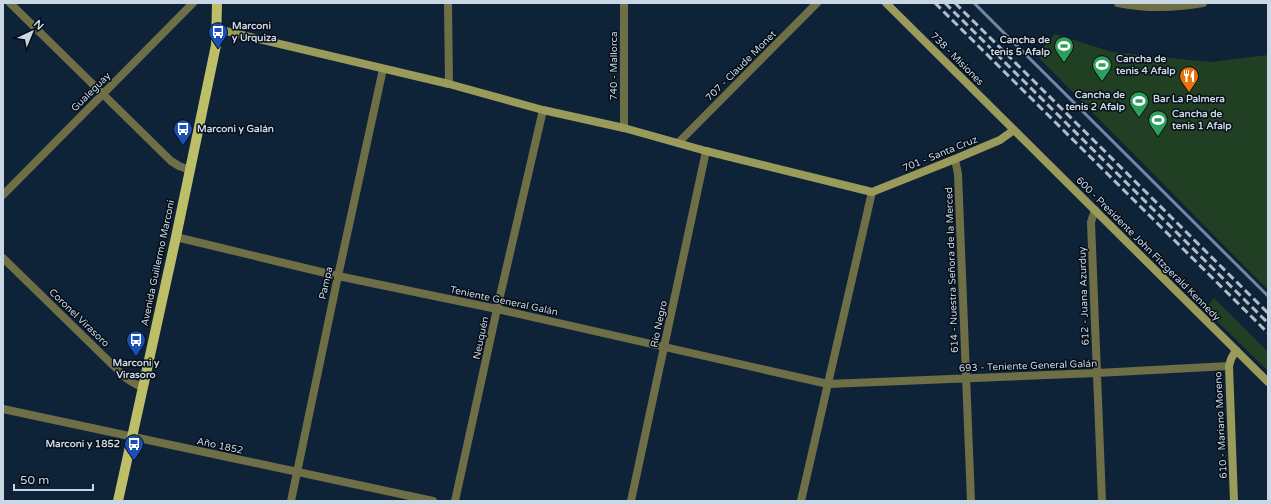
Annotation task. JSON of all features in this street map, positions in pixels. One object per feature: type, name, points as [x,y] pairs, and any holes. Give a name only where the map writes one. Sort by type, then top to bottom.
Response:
[{"type":"main road","name":"Avenida Guillermo Marconi","points":[[118,501],[176,237],[216,45],[217,3]]},
{"type":"street","points":[[10,3],[171,161],[190,170]]},
{"type":"street","name":"Gualeguay","points":[[3,195],[193,3]]},
{"type":"street","points":[[448,3],[449,84]]},
{"type":"street","name":"740 - Mallorca","points":[[624,3],[624,128]]},
{"type":"street","name":"707 - Claude Monet","points":[[678,143],[818,3]]},
{"type":"street","name":"738 - Misiones","points":[[886,3],[1014,130]]},
{"type":"street","points":[[1118,3],[1130,6],[1167,8],[1203,3]]},
{"type":"street","points":[[217,29],[449,84],[543,110],[624,128],[706,151],[872,192],[801,501]]},
{"type":"street","name":"Pampa","points":[[291,501],[383,69]]},
{"type":"street","name":"Neuquén","points":[[455,501],[543,110]]},
{"type":"street","name":"701 - Santa Cruz","points":[[872,192],[1000,140],[1014,130]]},
{"type":"street","name":"600 - Presidente John Fitzgerald Kennedy","points":[[1014,130],[1268,382]]},
{"type":"street","name":"Río Negro","points":[[631,501],[706,151]]},
{"type":"street","name":"614 - Nuestra Señora de la Merced","points":[[955,159],[958,174],[971,501]]},
{"type":"street","name":"612 - Juana Azurduy","points":[[1095,210],[1091,222],[1102,501]]},
{"type":"street","name":"Teniente General Galán","points":[[176,237],[338,276],[497,309],[828,384]]},
{"type":"street","name":"Coronel Virasoro","points":[[3,258],[126,378],[143,388]]},
{"type":"street","name":"610 - Mariano Moreno","points":[[1234,501],[1228,366],[1236,350]]},
{"type":"street","name":"693 - Teniente General Galán","points":[[828,384],[1228,366]]},
{"type":"street","name":"Año 1852","points":[[3,408],[433,501]]},
{"type":"green space","points":[[1055,34],[1112,52],[1210,62],[1268,55],[1268,290],[1036,55]]},
{"type":"green space","points":[[1214,298],[1268,352],[1268,371],[1205,309]]},
{"type":"waterway","points":[[974,3],[1268,296]]},
{"type":"railway","points":[[935,3],[1268,333]]},
{"type":"railway","points":[[945,3],[1268,323]]},
{"type":"railway","points":[[955,3],[1268,313]]},
{"type":"place","name":"Marconi y Urquiza","points":[[218,49]]},
{"type":"place","name":"Cancha de tenis 5 Afalp","points":[[1064,63]]},
{"type":"place","name":"Cancha de tenis 4 Afalp","points":[[1102,82]]},
{"type":"place","name":"Bar La Palmera","points":[[1189,93]]},
{"type":"place","name":"Cancha de tenis 2 Afalp","points":[[1139,118]]},
{"type":"place","name":"Cancha de tenis 1 Afalp","points":[[1158,137]]},
{"type":"place","name":"Marconi y Galán","points":[[183,146]]},
{"type":"place","name":"Marconi y Virasoro","points":[[136,357]]},
{"type":"place","name":"Marconi y 1852","points":[[134,461]]}]
